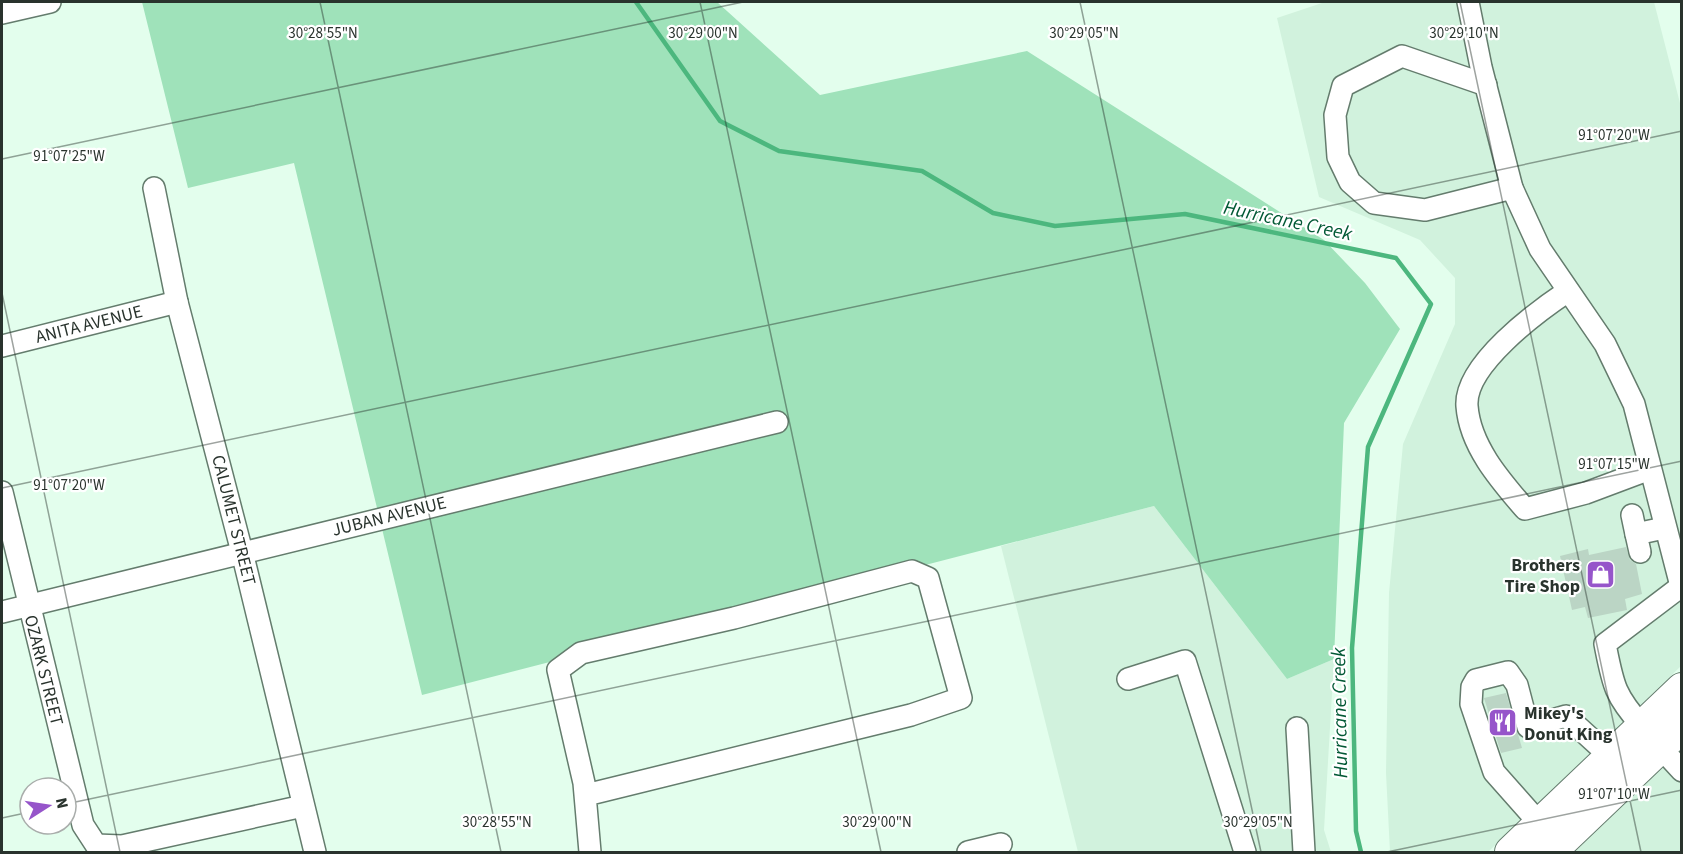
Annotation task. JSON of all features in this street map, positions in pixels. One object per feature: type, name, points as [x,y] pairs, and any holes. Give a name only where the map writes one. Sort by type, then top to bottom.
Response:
[{"type":"highway","points":[[1511,852],[1557,842],[1644,743],[1682,689]]},
{"type":"street","points":[[2,13],[42,2]]},
{"type":"street","points":[[1468,2],[1512,188],[1540,249],[1605,344],[1634,404],[1681,589],[1605,644],[1613,686],[1644,743]]},
{"type":"street","points":[[1486,85],[1402,56],[1376,68],[1342,86],[1335,115],[1338,157],[1350,182],[1374,203],[1425,210],[1512,188]]},
{"type":"street","name":"CALUMET STREET","points":[[154,188],[177,302],[242,552],[315,852]]},
{"type":"street","points":[[1568,291],[1524,321],[1477,375],[1467,404],[1474,432],[1494,473],[1525,509],[1586,493],[1650,469]]},
{"type":"street","name":"ANITA AVENUE","points":[[2,346],[177,302]]},
{"type":"street","name":"JUBAN AVENUE","points":[[2,612],[777,422]]},
{"type":"street","name":"OZARK STREET","points":[[2,492],[83,825],[96,845],[122,846],[303,806]]},
{"type":"street","points":[[1636,534],[1664,528]]},
{"type":"street","points":[[585,795],[911,715],[961,698],[928,578],[912,571],[734,618],[581,652],[558,670],[585,795],[590,852]]},
{"type":"street","points":[[1128,679],[1185,661],[1245,852]]},
{"type":"street","points":[[1557,842],[1494,772],[1471,704],[1472,687],[1476,680],[1492,674],[1508,672],[1516,686],[1528,727],[1566,716],[1644,743],[1682,771]]},
{"type":"street","points":[[1297,728],[1304,852]]},
{"type":"street","points":[[968,852],[1001,844]]},
{"type":"shaded area","points":[[1325,2],[1654,2],[1681,107],[1681,666],[1488,852],[1390,852],[1386,773],[1389,593],[1403,444],[1455,324],[1455,278],[1420,240],[1319,197],[1277,18]]},
{"type":"shaded area","points":[[1154,506],[1287,679],[1334,659],[1324,830],[1331,852],[1078,852],[1001,546]]},
{"type":"shaded area","points":[[1681,750],[1681,852],[1575,852]]},
{"type":"green space","points":[[142,2],[717,2],[820,95],[1027,51],[1324,240],[1365,283],[1400,329],[1344,423],[1334,659],[1287,679],[1154,506],[422,695],[294,163],[188,188]]},
{"type":"building","name":"Brothers Tire Shop","points":[[1626,547],[1630,560],[1636,564],[1642,594],[1625,599],[1627,610],[1588,618],[1585,607],[1572,610],[1560,556],[1588,549],[1589,555]]},
{"type":"building","name":"Mikey's Donut King","points":[[1506,693],[1522,748],[1501,753],[1484,698]]},
{"type":"waterway","name":"Hurricane Creek","points":[[636,2],[720,121],[779,151],[922,171],[993,213],[1055,226],[1185,214],[1396,258],[1431,304],[1368,447],[1352,648],[1356,831],[1361,852]]},
{"type":"place","name":"Brothers Tire Shop","points":[[1601,575]]},
{"type":"place","name":"Mikey's Donut King","points":[[1503,723]]}]
